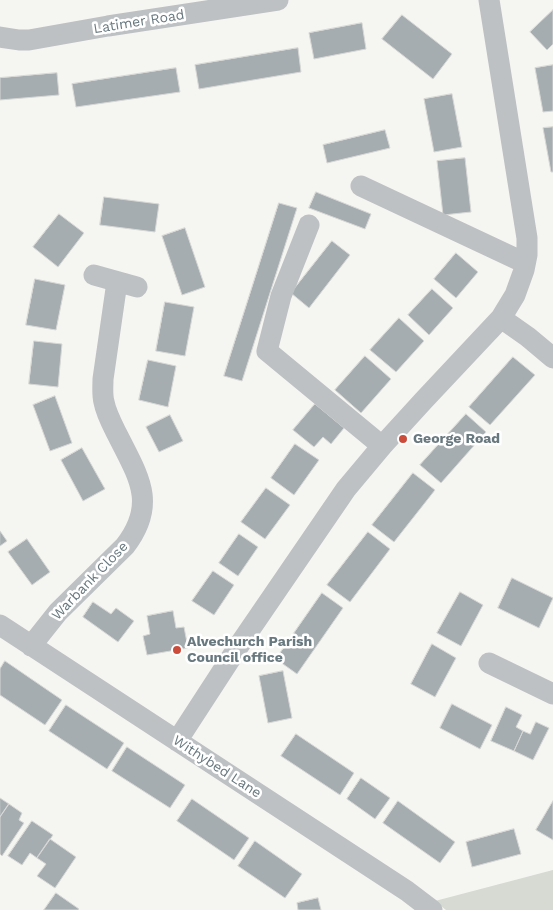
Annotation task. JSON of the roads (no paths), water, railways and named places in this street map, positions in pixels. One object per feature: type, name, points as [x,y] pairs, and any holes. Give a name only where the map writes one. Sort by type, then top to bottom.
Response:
[{"type":"street","name":"Latimer Road","points":[[0,36],[18,40],[29,40],[278,0]]},
{"type":"street","points":[[177,741],[242,640],[346,489],[382,446],[501,318],[515,295],[526,263],[525,223],[489,0]]},
{"type":"street","points":[[361,186],[526,263]]},
{"type":"street","points":[[309,225],[280,296],[267,351],[382,446]]},
{"type":"street","name":"Warbank Close","points":[[31,646],[58,612],[133,536],[140,522],[143,506],[142,489],[136,470],[108,415],[102,392],[103,379],[127,284],[94,275]]},
{"type":"street","points":[[501,318],[528,336],[553,358]]},
{"type":"street","name":"Withybed Lane","points":[[0,625],[407,891],[432,910]]},
{"type":"street","points":[[489,663],[553,694]]},
{"type":"place","name":"George Road","points":[[403,439]]},
{"type":"place","name":"Alvechurch Parish Council office","points":[[177,650]]}]
